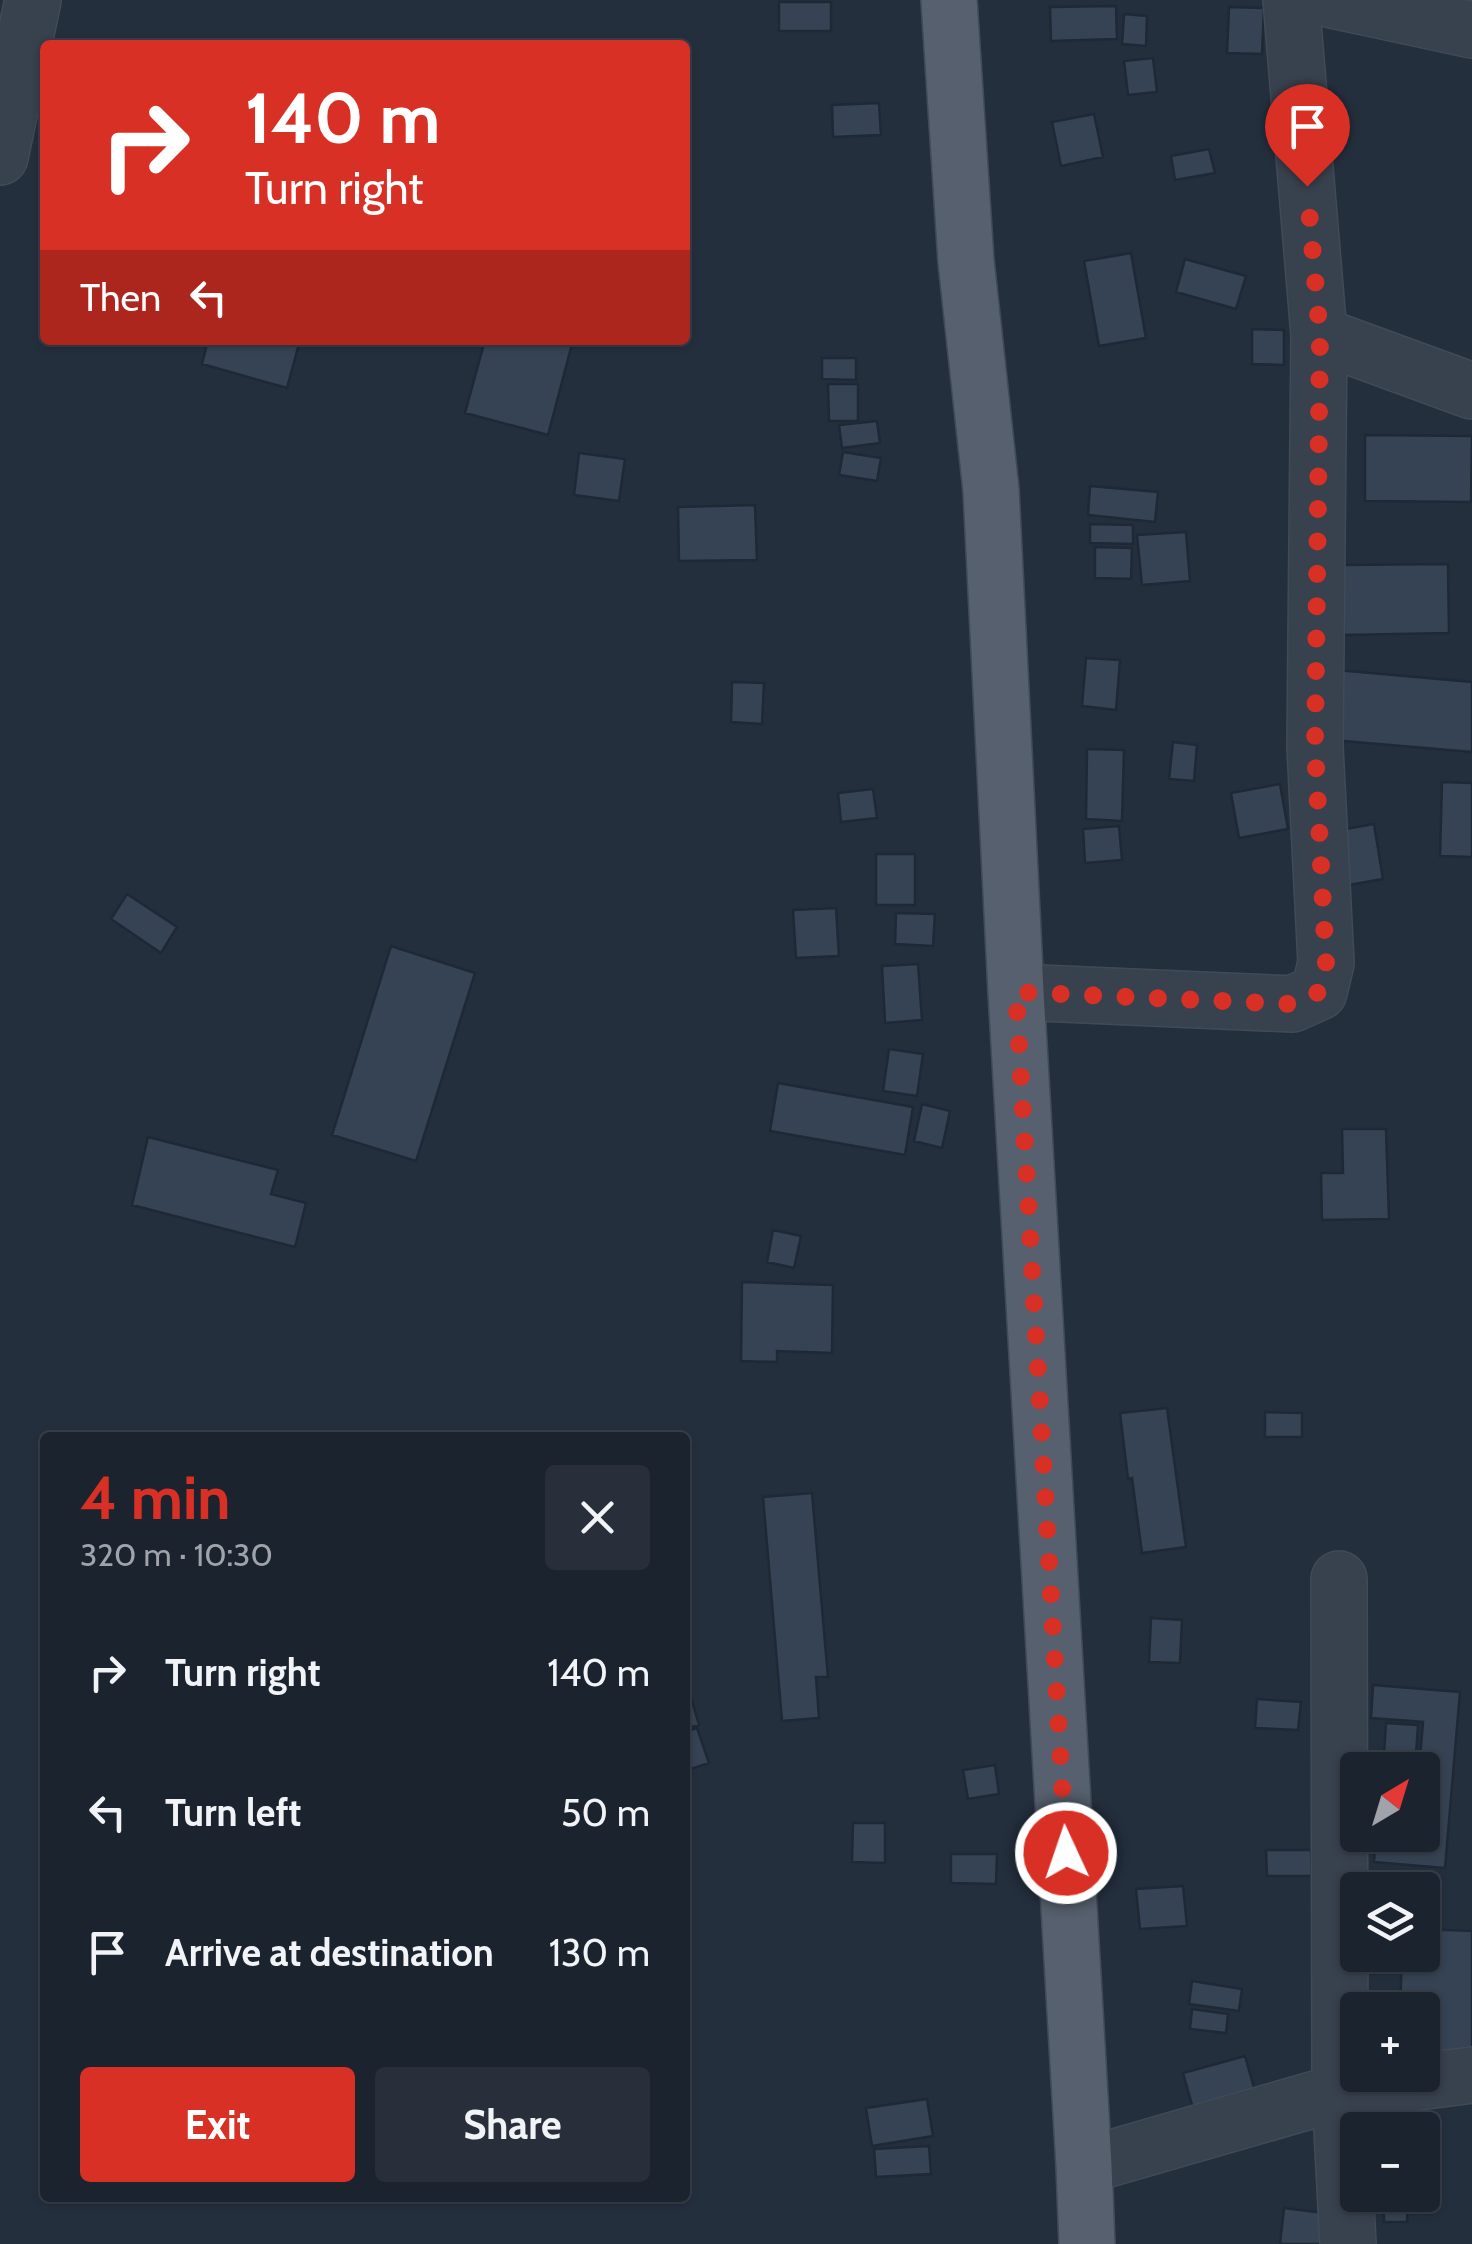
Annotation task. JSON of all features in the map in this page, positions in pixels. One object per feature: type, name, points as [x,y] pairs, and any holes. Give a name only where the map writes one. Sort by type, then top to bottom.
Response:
[{"type":"main road","points":[[949,0],[966,261],[991,490],[1087,2244]]},
{"type":"street","points":[[0,158],[33,0]]},
{"type":"street","points":[[1016,992],[1292,1004],[1319,992],[1326,963],[1315,747],[1320,336],[1291,0]]},
{"type":"street","points":[[1332,0],[1472,30]]},
{"type":"street","points":[[1320,336],[1472,391]]},
{"type":"street","points":[[1339,1579],[1340,2092],[1348,2244]]},
{"type":"street","points":[[1440,2080],[1472,2076]]},
{"type":"street","points":[[1084,2166],[1340,2092]]},
{"type":"building","points":[[779,2],[831,2],[831,31],[779,31]]},
{"type":"building","points":[[1116,6],[1117,39],[1051,41],[1050,7]]},
{"type":"building","points":[[1229,7],[1264,8],[1262,54],[1227,53]]},
{"type":"building","points":[[1124,14],[1147,16],[1146,46],[1122,44]]},
{"type":"building","points":[[1153,58],[1157,92],[1128,95],[1124,61]]},
{"type":"building","points":[[879,103],[881,135],[833,137],[832,105]]},
{"type":"building","points":[[1094,114],[1103,157],[1061,166],[1052,122]]},
{"type":"building","points":[[1209,149],[1215,173],[1175,180],[1171,156]]},
{"type":"building","points":[[1131,253],[1146,338],[1099,346],[1084,261]]},
{"type":"building","points":[[1185,259],[1246,276],[1236,309],[1176,292]]},
{"type":"building","points":[[1252,329],[1284,330],[1284,365],[1252,364]]},
{"type":"building","points":[[207,345],[299,345],[287,388],[202,364]]},
{"type":"building","points":[[484,345],[572,345],[548,435],[465,413]]},
{"type":"building","points":[[822,358],[856,358],[856,380],[822,379]]},
{"type":"building","points":[[828,384],[858,384],[858,421],[829,421]]},
{"type":"building","points":[[877,421],[880,443],[842,448],[839,425]]},
{"type":"building","points":[[1365,435],[1472,436],[1471,502],[1365,501]]},
{"type":"building","points":[[843,452],[881,458],[877,481],[839,475]]},
{"type":"building","points":[[579,453],[625,459],[619,501],[574,495]]},
{"type":"building","points":[[1090,486],[1158,492],[1155,522],[1088,515]]},
{"type":"building","points":[[755,505],[757,560],[679,561],[678,507]]},
{"type":"building","points":[[1090,524],[1133,525],[1133,544],[1090,543]]},
{"type":"building","points":[[1186,532],[1190,581],[1142,585],[1137,535]]},
{"type":"building","points":[[1095,547],[1132,548],[1131,579],[1095,578]]},
{"type":"building","points":[[1448,564],[1449,633],[1344,635],[1343,565]]},
{"type":"building","points":[[1086,658],[1120,660],[1116,710],[1082,706]]},
{"type":"building","points":[[1337,670],[1472,682],[1472,752],[1332,740]]},
{"type":"building","points":[[732,682],[764,683],[762,724],[731,722]]},
{"type":"building","points":[[1173,742],[1197,745],[1194,781],[1169,779]]},
{"type":"building","points":[[1087,749],[1124,750],[1122,821],[1086,819]]},
{"type":"building","points":[[1442,782],[1472,783],[1472,857],[1440,856]]},
{"type":"building","points":[[1280,784],[1288,829],[1239,838],[1231,793]]},
{"type":"building","points":[[873,789],[877,818],[841,822],[838,793]]},
{"type":"building","points":[[1374,824],[1383,879],[1343,886],[1334,831]]},
{"type":"building","points":[[1119,826],[1122,860],[1085,863],[1083,829]]},
{"type":"building","points":[[876,854],[915,854],[915,905],[876,905]]},
{"type":"building","points":[[127,894],[177,927],[161,953],[111,919]]},
{"type":"building","points":[[836,908],[839,956],[796,958],[793,910]]},
{"type":"building","points":[[896,913],[935,914],[933,946],[895,944]]},
{"type":"building","points":[[391,946],[475,973],[416,1161],[332,1135]]},
{"type":"building","points":[[918,964],[922,1020],[885,1023],[882,966]]},
{"type":"building","points":[[889,1049],[923,1054],[917,1096],[883,1091]]},
{"type":"building","points":[[778,1083],[913,1107],[905,1155],[770,1131]]},
{"type":"building","points":[[922,1104],[950,1111],[942,1148],[914,1141]]},
{"type":"building","points":[[1342,1129],[1386,1129],[1389,1219],[1322,1220],[1321,1173],[1343,1173]]},
{"type":"building","points":[[148,1137],[278,1170],[271,1194],[306,1203],[295,1247],[132,1205]]},
{"type":"building","points":[[773,1230],[801,1236],[794,1268],[767,1262]]},
{"type":"building","points":[[742,1282],[833,1285],[832,1353],[777,1351],[777,1362],[741,1361]]},
{"type":"building","points":[[1167,1408],[1186,1547],[1142,1553],[1120,1413]]},
{"type":"building","points":[[1265,1412],[1302,1413],[1302,1437],[1265,1437]]},
{"type":"building","points":[[812,1493],[828,1677],[816,1677],[819,1718],[782,1721],[763,1497]]},
{"type":"building","points":[[1151,1618],[1182,1620],[1180,1663],[1149,1662]]},
{"type":"building","points":[[1373,1685],[1460,1692],[1445,1868],[1374,1862],[1375,1852],[1440,1852],[1440,1752],[1420,1752],[1423,1722],[1371,1718]]},
{"type":"building","points":[[690,1694],[699,1725],[690,1728]]},
{"type":"building","points":[[1257,1699],[1301,1702],[1298,1730],[1255,1728]]},
{"type":"building","points":[[1386,1723],[1418,1725],[1416,1752],[1384,1752]]},
{"type":"building","points":[[697,1728],[709,1763],[690,1769],[690,1730]]},
{"type":"building","points":[[995,1765],[999,1794],[968,1799],[963,1770]]},
{"type":"building","points":[[853,1823],[885,1823],[885,1863],[852,1862]]},
{"type":"building","points":[[1266,1850],[1311,1850],[1312,1876],[1267,1876]]},
{"type":"building","points":[[951,1854],[997,1854],[996,1884],[951,1883]]},
{"type":"building","points":[[1183,1886],[1187,1926],[1140,1929],[1136,1889]]},
{"type":"building","points":[[1440,1930],[1472,1931],[1472,2056],[1440,2055],[1440,1992],[1401,1992],[1401,1972],[1440,1972]]},
{"type":"building","points":[[1192,1981],[1242,1989],[1239,2011],[1189,2004]]},
{"type":"building","points":[[1192,2009],[1228,2014],[1226,2033],[1190,2029]]},
{"type":"building","points":[[1245,2056],[1259,2105],[1197,2123],[1183,2073]]},
{"type":"building","points":[[927,2099],[933,2136],[872,2146],[866,2108]]},
{"type":"building","points":[[929,2146],[931,2174],[876,2177],[874,2149]]},
{"type":"building","points":[[1284,2208],[1324,2213],[1320,2244],[1280,2244]]},
{"type":"building","points":[[1384,2212],[1407,2212],[1407,2222],[1384,2222]]},
{"type":"route","points":[[1066,1853],[1016,992],[1292,1004],[1319,992],[1326,963],[1315,747],[1320,336],[1307,186]]}]
